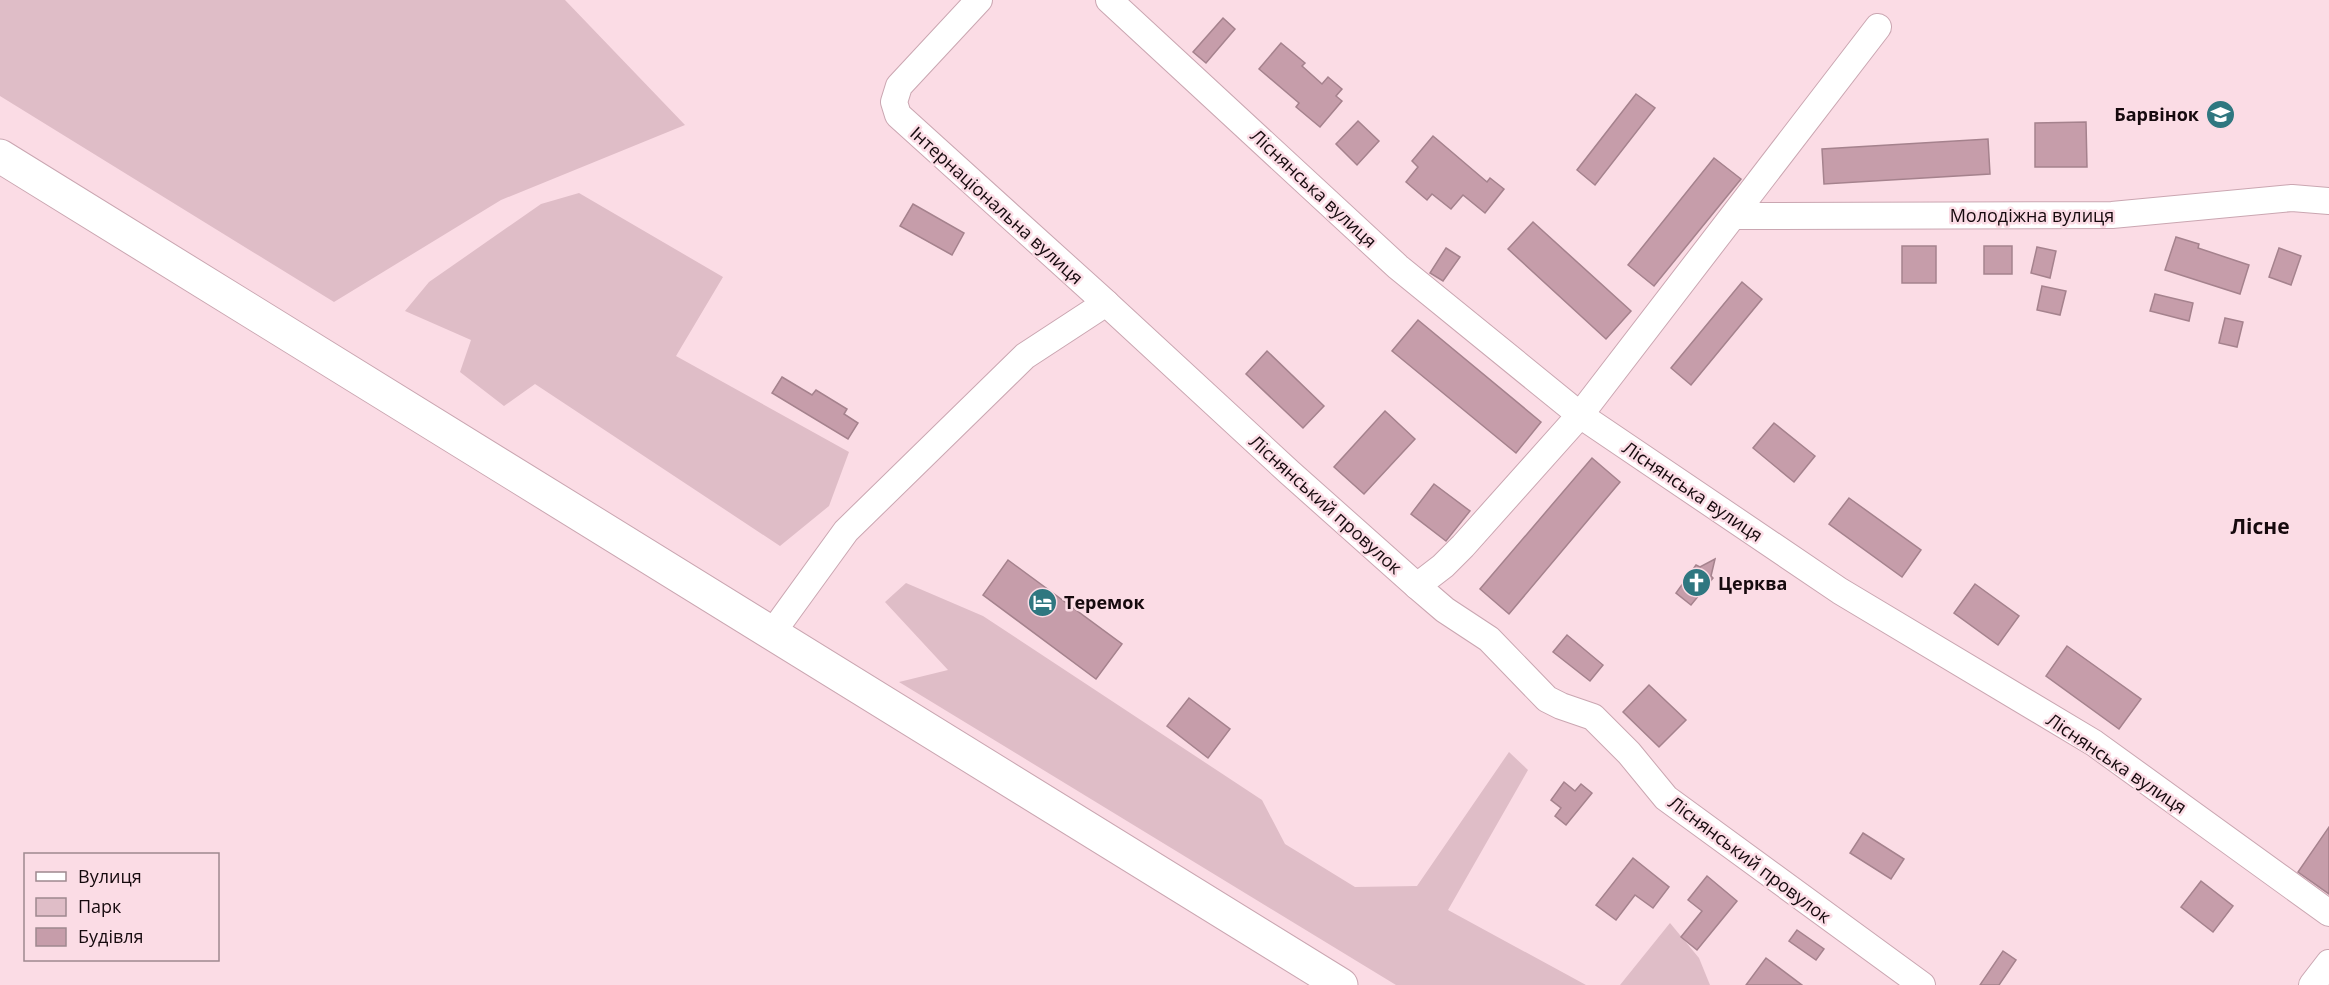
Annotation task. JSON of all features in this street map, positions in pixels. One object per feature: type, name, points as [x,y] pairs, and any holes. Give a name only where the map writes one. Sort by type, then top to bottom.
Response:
[{"type":"highway","points":[[0,156],[1341,985]]},
{"type":"street","name":"Інтернаціональна вулиця","points":[[979,0],[899,86],[894,102],[898,115],[1106,303]]},
{"type":"street","name":"Ліснянська вулиця","points":[[1109,0],[1398,267],[1580,415],[1840,591],[2094,742],[2329,913]]},
{"type":"street","points":[[1417,586],[1443,566],[1463,546],[1580,415],[1878,27]]},
{"type":"street","name":"Молодіжна вулиця","points":[[1734,216],[2112,215],[2292,198],[2329,201]]},
{"type":"street","points":[[772,633],[846,531],[1025,356],[1106,303]]},
{"type":"street","name":"Ліснянський провулок","points":[[1106,303],[1289,472],[1417,586],[1445,610],[1489,639],[1547,699],[1593,717],[1629,753],[1666,798],[1691,819],[1922,985]]},
{"type":"street","points":[[2312,985],[2329,963]]},
{"type":"green space","points":[[0,0],[565,0],[685,125],[501,200],[334,302],[0,96]]},
{"type":"green space","points":[[579,193],[723,277],[676,356],[849,452],[829,506],[780,546],[535,384],[504,406],[460,372],[471,340],[405,311],[429,282],[541,204]]},
{"type":"green space","points":[[906,583],[983,616],[1262,800],[1285,844],[1355,887],[1417,886],[1509,752],[1528,770],[1448,910],[1586,985],[1396,985],[899,682],[948,670],[885,602]]},
{"type":"green space","points":[[1670,923],[1699,958],[1710,985],[1620,985]]},
{"type":"building","points":[[1223,18],[1235,29],[1206,63],[1193,52]]},
{"type":"building","points":[[1281,43],[1305,63],[1302,66],[1322,84],[1328,77],[1342,89],[1336,96],[1342,101],[1320,127],[1296,107],[1299,103],[1259,69]]},
{"type":"building","points":[[1636,94],[1655,108],[1595,185],[1577,170]]},
{"type":"building","points":[[1358,121],[1379,141],[1357,165],[1336,144]]},
{"type":"building","points":[[2086,122],[2087,167],[2035,167],[2035,123]]},
{"type":"building","points":[[1433,136],[1487,182],[1490,178],[1504,189],[1485,213],[1463,195],[1451,209],[1432,194],[1427,200],[1406,182],[1418,167],[1412,161]]},
{"type":"building","points":[[1988,139],[1990,174],[1824,184],[1822,149]]},
{"type":"building","points":[[1714,158],[1741,179],[1654,286],[1628,265]]},
{"type":"building","points":[[913,204],[964,233],[952,255],[900,226]]},
{"type":"building","points":[[1533,222],[1631,311],[1606,339],[1508,249]]},
{"type":"building","points":[[2176,237],[2199,244],[2198,248],[2249,265],[2240,294],[2165,270]]},
{"type":"building","points":[[1902,246],[1936,246],[1936,283],[1902,283]]},
{"type":"building","points":[[1984,246],[2012,246],[2012,274],[1984,274]]},
{"type":"building","points":[[2037,247],[2056,251],[2050,278],[2031,273]]},
{"type":"building","points":[[1446,248],[1460,257],[1443,281],[1430,273]]},
{"type":"building","points":[[2279,248],[2301,256],[2291,285],[2269,277]]},
{"type":"building","points":[[1742,282],[1762,299],[1691,385],[1671,368]]},
{"type":"building","points":[[2042,286],[2066,291],[2060,315],[2037,310]]},
{"type":"building","points":[[2155,294],[2193,303],[2189,321],[2150,311]]},
{"type":"building","points":[[2225,318],[2243,322],[2237,347],[2219,343]]},
{"type":"building","points":[[1418,320],[1541,422],[1516,453],[1392,351]]},
{"type":"building","points":[[1267,351],[1324,406],[1303,428],[1246,374]]},
{"type":"building","points":[[782,377],[812,395],[816,390],[847,409],[844,414],[858,423],[848,439],[772,393]]},
{"type":"building","points":[[1385,411],[1415,439],[1364,494],[1334,467]]},
{"type":"building","points":[[1774,423],[1815,456],[1794,482],[1753,448]]},
{"type":"building","points":[[1592,458],[1620,482],[1509,614],[1480,589]]},
{"type":"building","points":[[1434,484],[1470,511],[1446,541],[1411,514]]},
{"type":"building","points":[[1849,498],[1921,550],[1902,577],[1829,524]]},
{"type":"building","name":"Церква","points":[[1715,559],[1711,576],[1713,578],[1691,605],[1676,593],[1696,565],[1700,567]]},
{"type":"building","points":[[1008,560],[1122,644],[1096,679],[983,595]]},
{"type":"building","points":[[1975,584],[2019,616],[1998,645],[1954,613]]},
{"type":"building","points":[[1567,635],[1603,665],[1590,681],[1553,652]]},
{"type":"building","points":[[2067,646],[2141,699],[2119,729],[2046,676]]},
{"type":"building","points":[[1649,685],[1686,720],[1659,747],[1623,712]]},
{"type":"building","points":[[1189,698],[1230,729],[1208,758],[1167,726]]},
{"type":"building","points":[[1564,782],[1575,791],[1581,784],[1592,793],[1566,825],[1555,816],[1561,808],[1551,800]]},
{"type":"building","points":[[2329,827],[2329,894],[2298,872]]},
{"type":"building","points":[[1863,833],[1904,859],[1891,879],[1850,853]]},
{"type":"building","points":[[1633,858],[1669,887],[1653,908],[1635,895],[1616,920],[1596,905]]},
{"type":"building","points":[[1707,876],[1737,901],[1697,950],[1681,937],[1702,911],[1688,900]]},
{"type":"building","points":[[2201,881],[2233,906],[2213,932],[2181,907]]},
{"type":"building","points":[[1797,930],[1824,949],[1816,960],[1789,941]]},
{"type":"building","points":[[2003,951],[2016,960],[1999,985],[1980,985]]},
{"type":"building","points":[[1766,958],[1802,985],[1746,985]]},
{"type":"place","name":"Барвінок","points":[[2220,114]]},
{"type":"place","name":"Церква","points":[[1697,583]]},
{"type":"place","name":"Теремок","points":[[1043,602]]},
{"type":"district","name":"Лісне","points":[[2260,526]]}]
